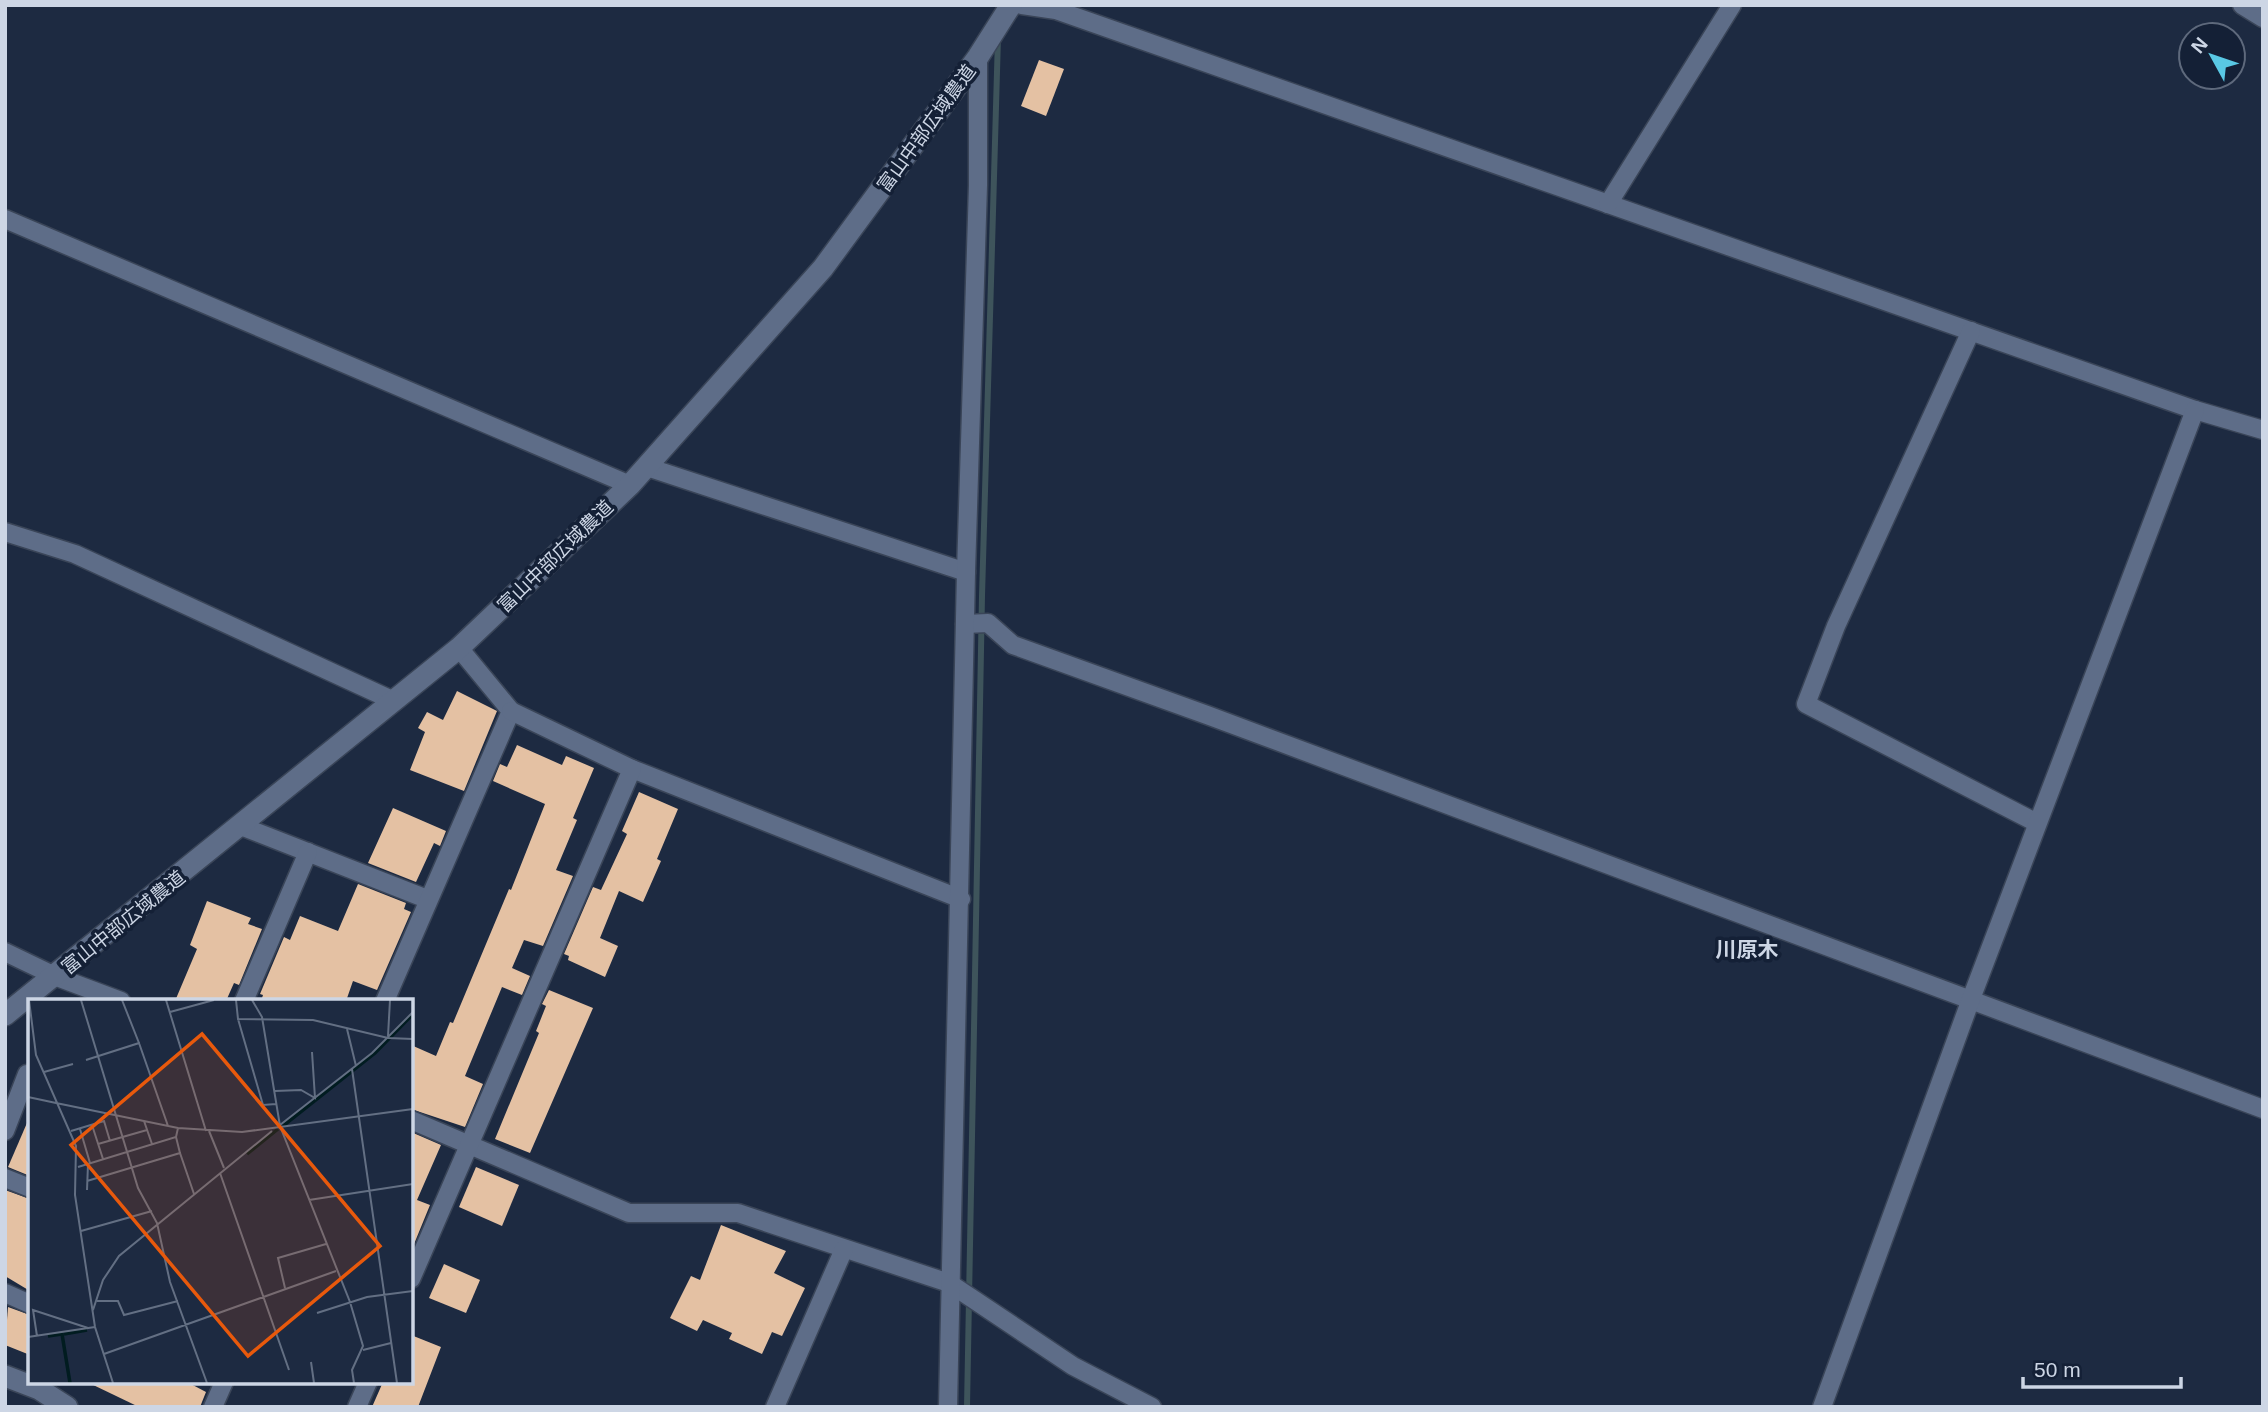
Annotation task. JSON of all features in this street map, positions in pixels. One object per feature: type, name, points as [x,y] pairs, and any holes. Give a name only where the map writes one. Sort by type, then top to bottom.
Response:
[{"type":"street","name":"富山中部広域農道","points":[[5,1015],[57,976],[459,648],[631,485],[823,268],[978,57],[1011,5]]},
{"type":"street","points":[[1022,5],[1056,10],[2195,410],[2263,430]]},
{"type":"street","points":[[1608,204],[1732,5]]},
{"type":"street","points":[[2242,5],[2263,18]]},
{"type":"street","points":[[948,1407],[966,572],[978,185],[978,57]]},
{"type":"street","points":[[5,219],[631,485]]},
{"type":"street","points":[[1971,331],[1836,626],[1806,704],[2037,823]]},
{"type":"street","points":[[1822,1407],[1970,999],[2195,410]]},
{"type":"street","points":[[647,467],[966,572]]},
{"type":"street","points":[[5,532],[75,554],[394,701]]},
{"type":"street","points":[[965,624],[988,623],[1013,645],[2263,1109]]},
{"type":"street","points":[[459,648],[511,711],[632,769],[961,899]]},
{"type":"street","points":[[386,999],[511,711]]},
{"type":"street","points":[[413,1274],[632,769]]},
{"type":"street","points":[[241,826],[427,899]]},
{"type":"street","points":[[245,999],[308,852]]},
{"type":"street","points":[[5,952],[116,999]]},
{"type":"street","points":[[5,1131],[28,1074]]},
{"type":"street","points":[[413,1121],[629,1213],[738,1213],[949,1283],[1073,1366],[1152,1407]]},
{"type":"street","points":[[5,1178],[28,1187]]},
{"type":"street","points":[[775,1407],[844,1249]]},
{"type":"street","points":[[5,1293],[28,1303]]},
{"type":"street","points":[[5,1376],[39,1389],[67,1407]]},
{"type":"street","points":[[357,1407],[367,1384]]},
{"type":"building","points":[[1039,60],[1064,69],[1046,116],[1021,106]]},
{"type":"building","points":[[457,691],[497,711],[464,791],[410,770],[425,732],[418,728],[427,712],[443,720]]},
{"type":"building","points":[[517,745],[562,765],[566,756],[594,768],[573,818],[577,820],[556,870],[573,876],[543,946],[524,940],[512,968],[530,976],[522,995],[502,987],[465,1076],[483,1084],[465,1127],[413,1110],[413,1046],[436,1056],[450,1022],[453,1023],[509,889],[511,890],[545,804],[493,781],[500,764],[507,767]]},
{"type":"building","points":[[639,792],[678,809],[657,859],[661,861],[643,902],[619,891],[600,938],[618,946],[605,977],[568,960],[569,956],[564,954],[593,887],[601,890],[627,834],[622,831]]},
{"type":"building","points":[[393,808],[446,831],[440,846],[434,843],[416,882],[368,863]]},
{"type":"building","points":[[358,884],[406,903],[404,909],[411,912],[377,990],[353,981],[347,999],[262,999],[263,995],[260,994],[284,937],[290,940],[300,916],[338,931]]},
{"type":"building","points":[[207,901],[251,918],[248,924],[262,929],[239,985],[234,983],[227,999],[176,999],[197,949],[190,945]]},
{"type":"building","points":[[549,990],[593,1008],[530,1153],[495,1139],[539,1033],[536,1031],[546,1006],[542,1004]]},
{"type":"building","points":[[28,1121],[28,1175],[8,1167]]},
{"type":"building","points":[[413,1133],[441,1145],[417,1200],[430,1205],[413,1247]]},
{"type":"building","points":[[476,1167],[519,1185],[502,1226],[459,1207]]},
{"type":"building","points":[[5,1190],[28,1198],[28,1290],[5,1276]]},
{"type":"building","points":[[721,1225],[786,1251],[774,1273],[805,1288],[782,1336],[772,1332],[762,1354],[729,1339],[732,1333],[703,1320],[697,1331],[670,1318],[691,1276],[700,1280]]},
{"type":"building","points":[[444,1264],[480,1280],[466,1313],[429,1298]]},
{"type":"building","points":[[8,1307],[28,1314],[28,1354],[5,1345]]},
{"type":"building","points":[[413,1336],[441,1347],[418,1407],[372,1407],[382,1384],[413,1384]]},
{"type":"building","points":[[91,1384],[191,1384],[206,1392],[200,1407],[139,1407]]},
{"type":"waterway","points":[[967,1407],[982,596],[998,37]]},
{"type":"district","name":"川原木","points":[[1747,950]]}]
